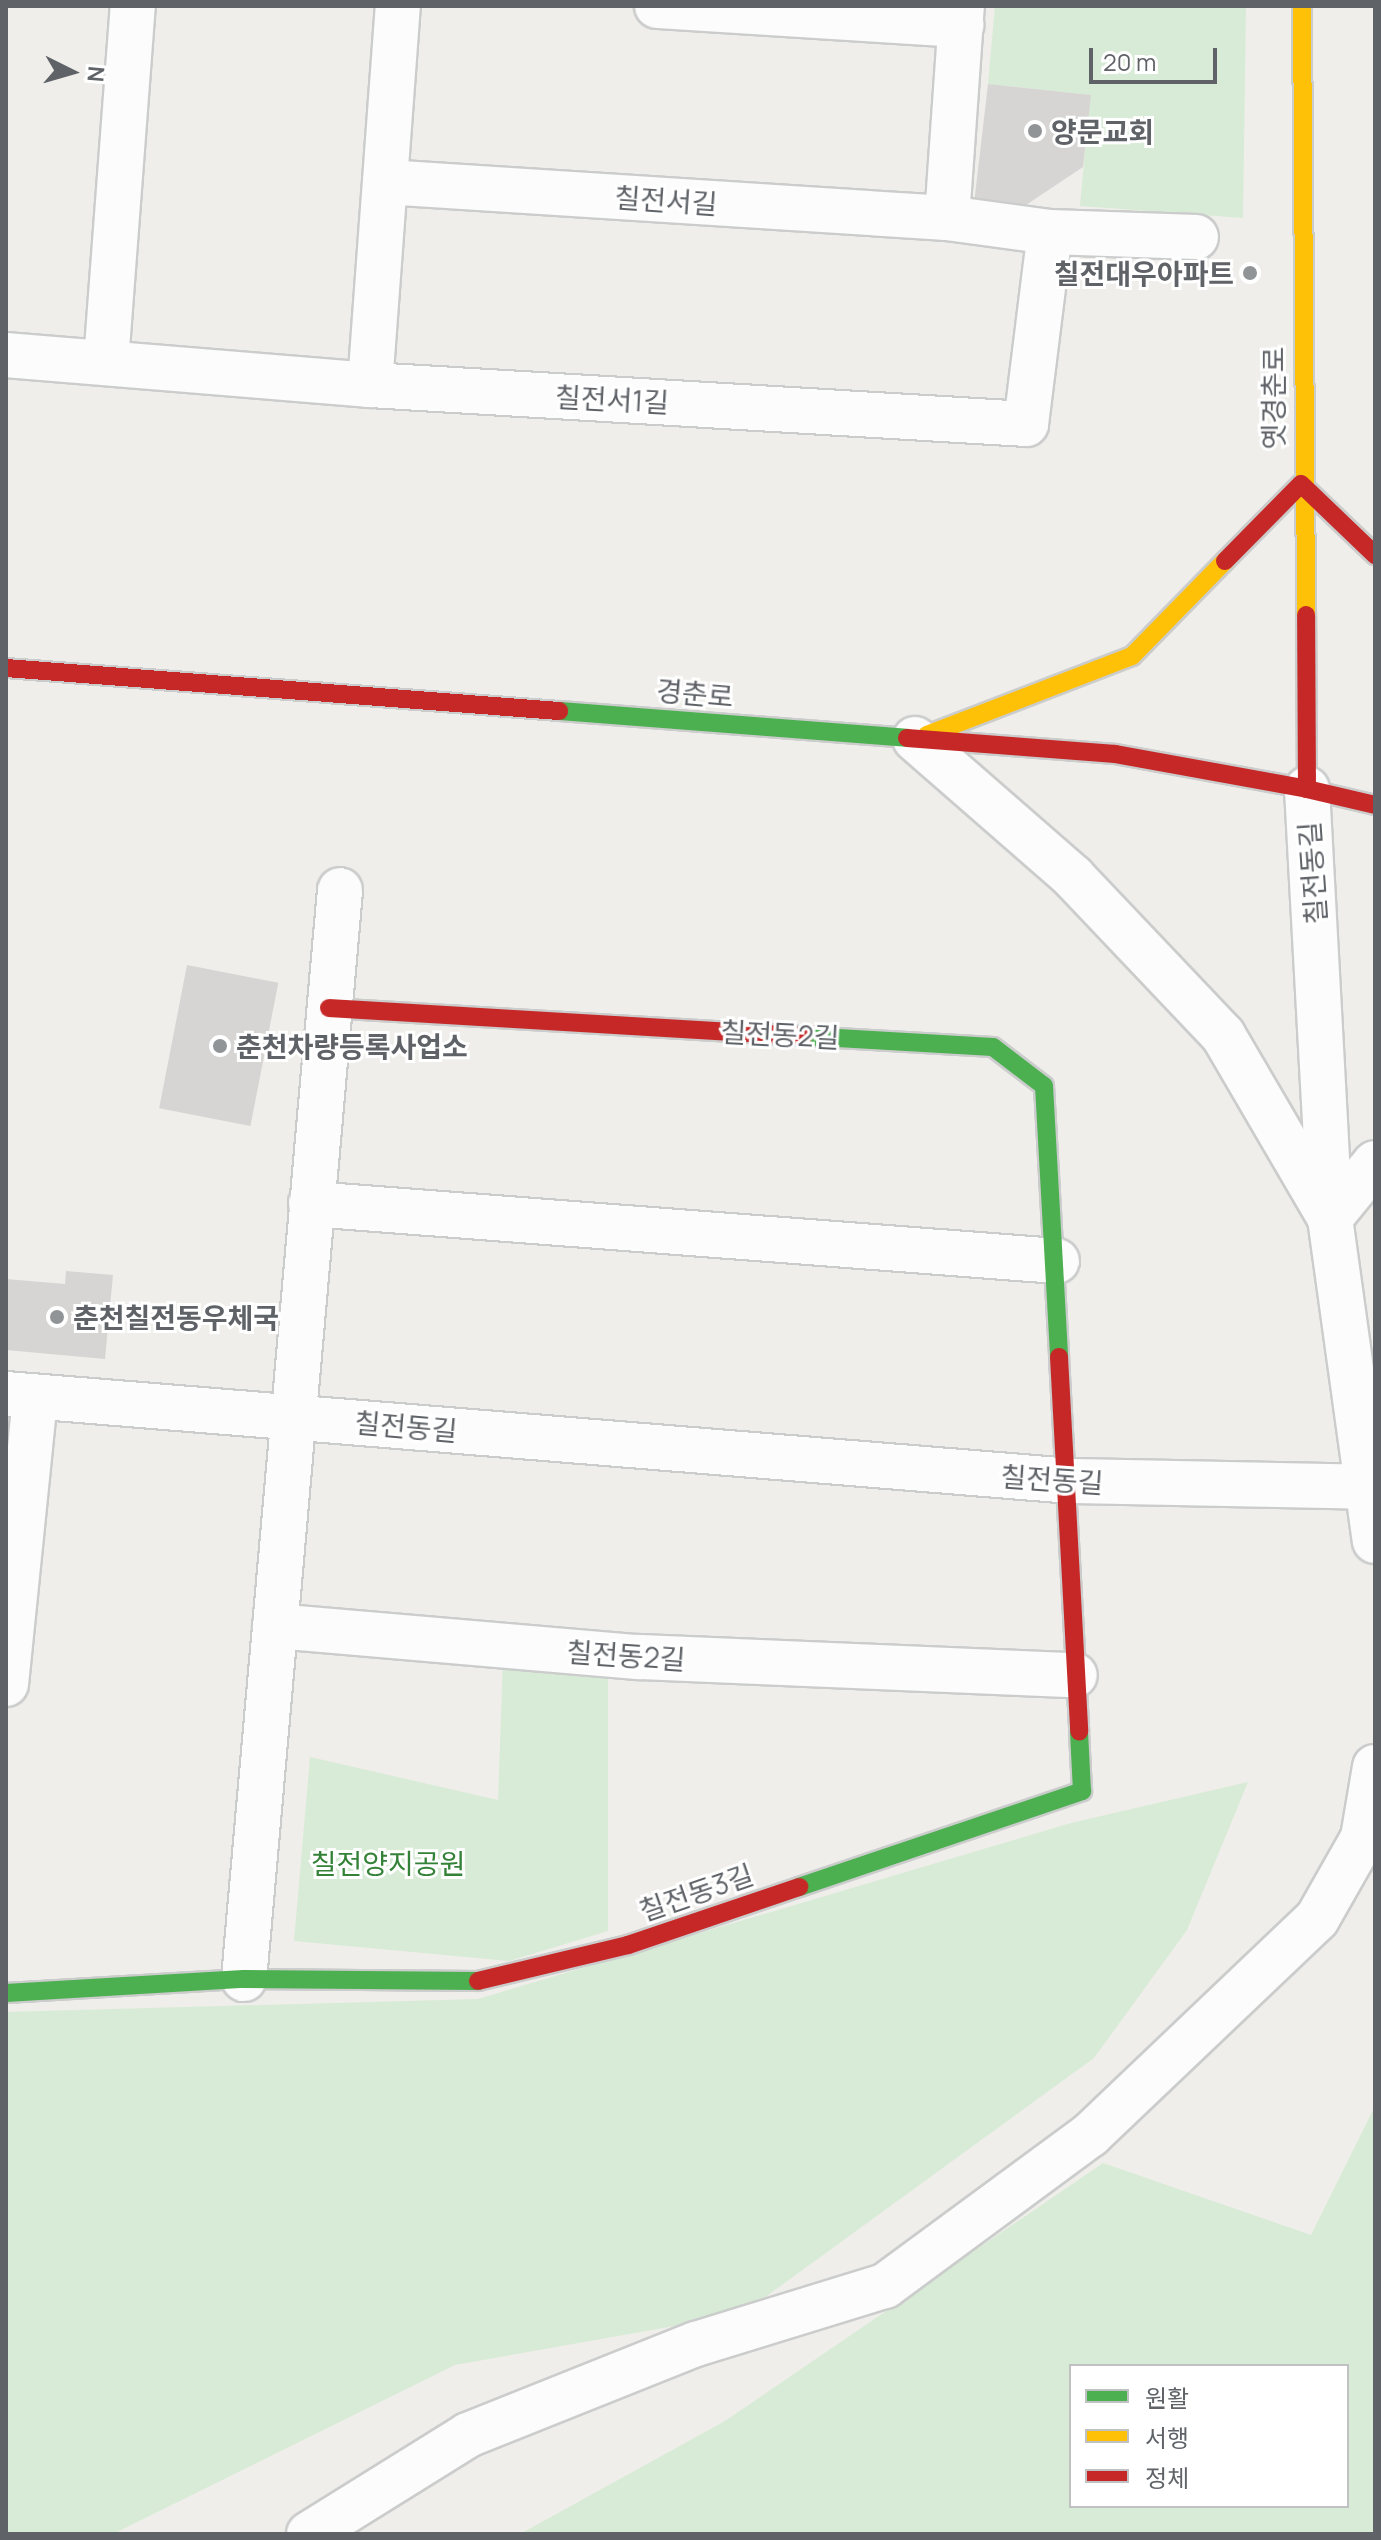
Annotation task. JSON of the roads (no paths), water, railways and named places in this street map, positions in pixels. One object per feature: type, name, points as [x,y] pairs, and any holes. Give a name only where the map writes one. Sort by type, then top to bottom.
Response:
[{"type":"street","points":[[106,362],[133,6]]},
{"type":"street","points":[[370,385],[398,6]]},
{"type":"street","points":[[657,6],[962,16],[947,218]]},
{"type":"street","name":"옛경춘로","points":[[1302,6],[1301,484],[1307,789]]},
{"type":"street","name":"칠전서길","points":[[385,182],[947,218],[1050,232],[1196,237]]},
{"type":"street","name":"칠전서1길","points":[[6,355],[370,385],[1026,424],[1050,232]]},
{"type":"street","points":[[1375,555],[1301,484],[1132,656],[915,739],[1073,877],[1223,1035],[1330,1218],[1375,1163]]},
{"type":"street","name":"경춘로","points":[[6,668],[1115,754],[1307,789],[1375,805]]},
{"type":"street","name":"칠전동길","points":[[6,1684],[20,1396],[1070,1481],[1370,1487],[1330,1218],[1307,789]]},
{"type":"street","points":[[244,1979],[340,890]]},
{"type":"street","name":"칠전동2길","points":[[329,1008],[993,1047],[1044,1086],[1070,1481]]},
{"type":"street","points":[[311,1204],[1057,1261]]},
{"type":"street","name":"칠전동3길","points":[[6,1993],[244,1979],[472,1982],[628,1945],[1082,1791],[1075,1675],[1070,1481]]},
{"type":"street","points":[[1370,1487],[1375,1541]]},
{"type":"street","name":"칠전동2길","points":[[275,1626],[639,1657],[1075,1675]]},
{"type":"street","points":[[309,2534],[468,2435],[696,2344],[885,2286],[1090,2135],[1317,1919],[1363,1838],[1375,1767]]},
{"type":"place","name":"양문교회","points":[[1035,131]]},
{"type":"place","name":"칠전대우아파트","points":[[1250,273]]},
{"type":"place","name":"춘천차량등록사업소","points":[[220,1046]]},
{"type":"place","name":"춘천칠전동우체국","points":[[57,1317]]},
{"type":"park label","name":"칠전양지공원","points":[[388,1863]]}]
